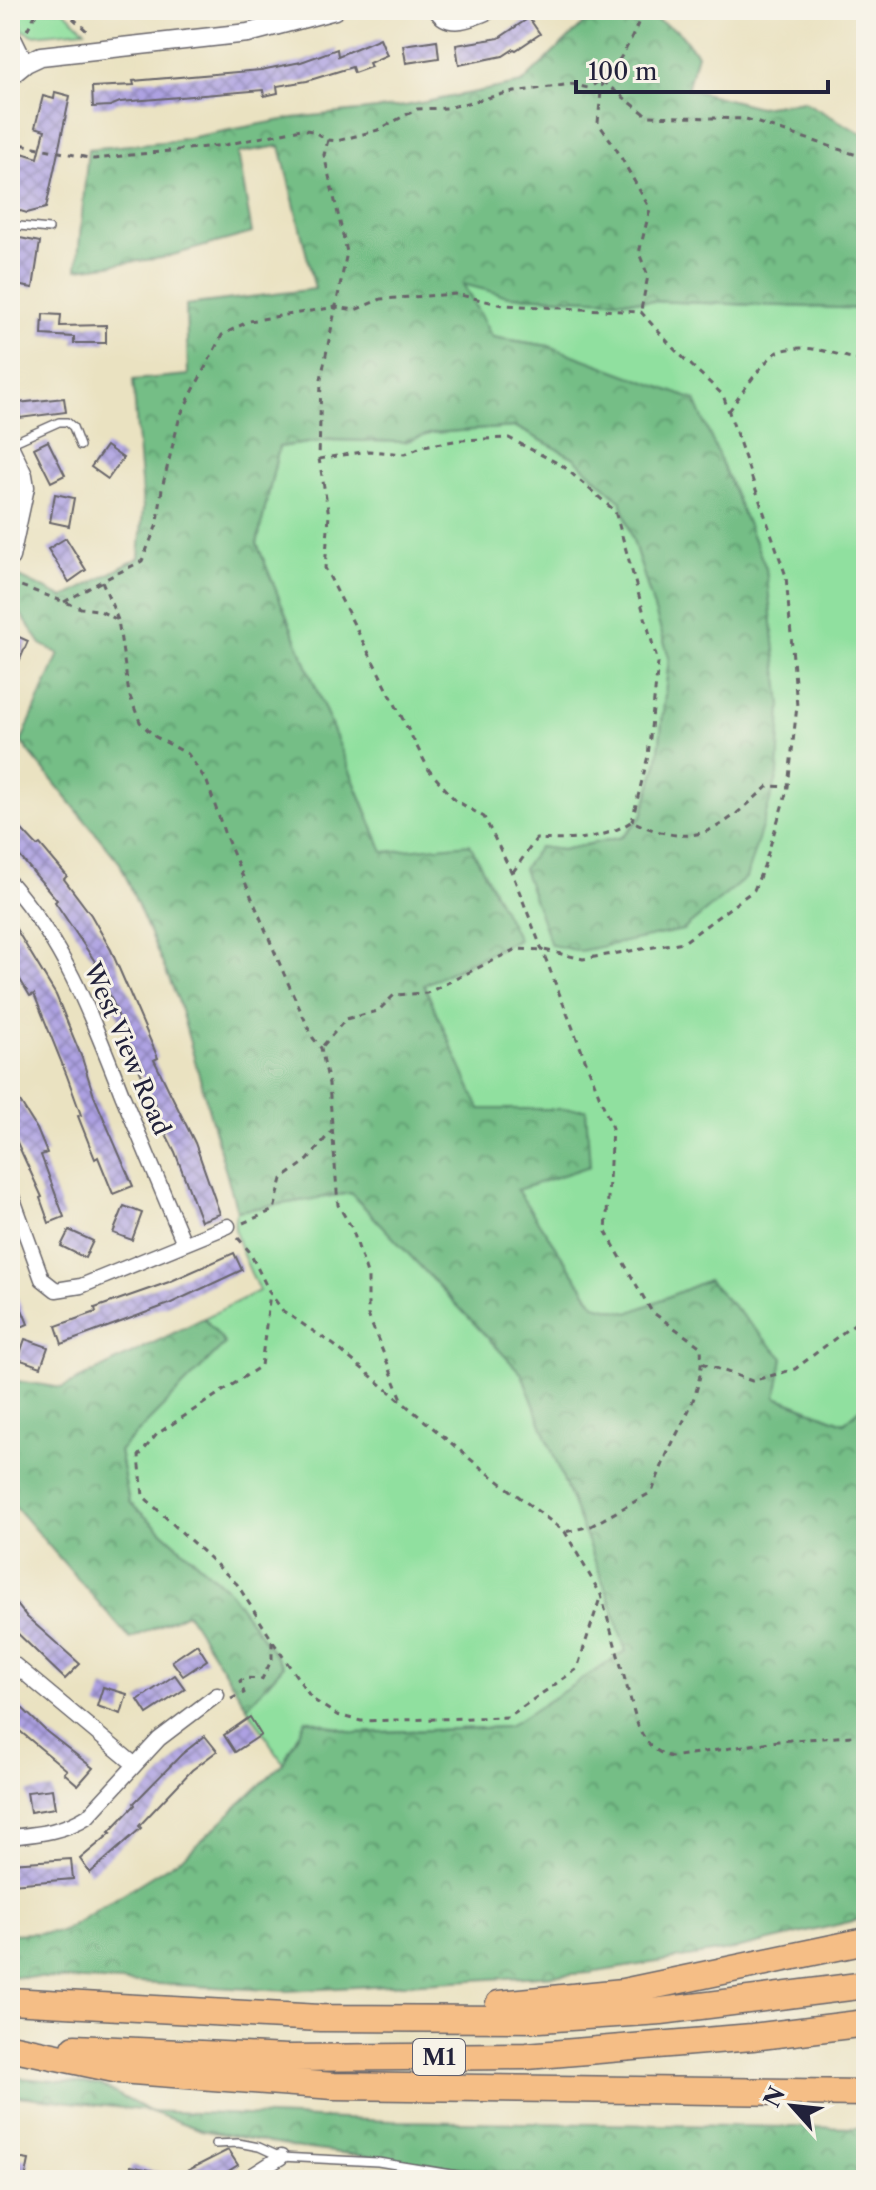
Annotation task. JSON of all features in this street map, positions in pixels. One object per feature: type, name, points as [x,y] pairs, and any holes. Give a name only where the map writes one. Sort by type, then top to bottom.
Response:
[{"type":"highway","points":[[320,2018],[453,2009],[623,1992],[866,1941]]},
{"type":"highway","name":"M1","points":[[10,2001],[320,2018],[555,2018],[661,2011],[866,1985]]},
{"type":"highway","name":"M1","points":[[10,2046],[287,2058],[527,2056],[752,2037],[866,2023]]},
{"type":"highway","points":[[10,2046],[119,2070],[334,2086],[866,2093]]},
{"type":"street","points":[[10,76],[41,56],[248,33],[335,10]]},
{"type":"street","points":[[436,10],[442,19],[449,22],[464,21],[493,10]]},
{"type":"street","points":[[10,30],[26,63]]},
{"type":"street","points":[[10,446],[25,487],[10,557]]},
{"type":"street","name":"West View Road","points":[[10,883],[44,925],[82,992],[184,1243]]},
{"type":"street","points":[[10,1191],[42,1279],[56,1290],[81,1286],[228,1226]]},
{"type":"street","points":[[10,1661],[134,1764]]},
{"type":"street","points":[[10,1837],[57,1831],[73,1826],[88,1816],[159,1739],[217,1695]]},
{"type":"street","points":[[245,2180],[281,2157]]},
{"type":"lane","points":[[10,225],[49,229]]},
{"type":"lane","points":[[10,446],[59,422],[67,422],[73,427],[80,446]]},
{"type":"lane","points":[[215,2144],[238,2143],[259,2147],[281,2157],[378,2162],[487,2180]]},
{"type":"path","points":[[64,10],[105,49]]},
{"type":"path","points":[[10,142],[94,159],[225,145],[301,129],[337,141],[378,130],[417,109],[447,108],[507,93],[572,84],[588,88],[602,81],[622,59],[644,10]]},
{"type":"path","points":[[602,81],[648,116],[746,119],[866,158]]},
{"type":"path","points":[[602,81],[598,123],[650,209],[639,253],[648,276],[641,312]]},
{"type":"path","points":[[328,140],[324,155],[347,252],[321,379],[319,459],[329,515],[325,568],[429,770],[455,800],[484,817],[512,873],[612,1128],[606,1232],[652,1312],[701,1347],[702,1363],[696,1399],[667,1454],[652,1492],[591,1526],[565,1532]]},
{"type":"path","points":[[64,602],[142,561],[158,522],[162,488],[180,416],[222,335],[249,321],[336,307],[355,310],[381,299],[456,294],[503,305],[641,312],[675,350],[723,395],[786,576],[797,706],[788,787],[754,890],[684,942],[583,959],[544,950],[516,949],[427,993],[394,995],[378,1011],[346,1019],[321,1048]]},
{"type":"path","points":[[729,411],[777,352],[808,349],[866,362]]},
{"type":"path","points":[[319,459],[368,451],[405,454],[423,446],[461,440],[509,438],[563,466],[615,511],[658,663],[648,756],[632,821],[618,831],[567,840],[536,839],[512,873]]},
{"type":"path","points":[[102,581],[118,620],[129,694],[140,722],[154,736],[188,754],[207,782],[224,832],[284,974],[313,1038],[321,1048],[329,1084],[338,1205],[352,1228],[368,1277],[368,1315],[402,1399]]},
{"type":"path","points":[[10,582],[64,602],[98,610],[118,620]]},
{"type":"path","points":[[632,821],[679,837],[705,833],[733,817],[768,786],[788,787]]},
{"type":"path","points":[[228,1226],[274,1210],[282,1179],[308,1160],[332,1129]]},
{"type":"path","points":[[228,1226],[249,1251],[270,1293],[283,1311],[334,1345],[475,1463],[565,1532],[601,1595],[638,1726],[645,1741],[656,1752],[671,1757],[778,1741],[866,1735]]},
{"type":"path","points":[[270,1293],[261,1366],[157,1434],[139,1456],[143,1496],[237,1584],[312,1699],[337,1715],[361,1721],[508,1717],[577,1669],[601,1595]]},
{"type":"path","points":[[702,1363],[752,1381],[795,1369],[866,1315]]},
{"type":"path","points":[[217,1695],[232,1699],[244,1693],[240,1681],[244,1678],[262,1679],[272,1659],[272,1640]]},
{"type":"green space","points":[[17,10],[63,10],[85,30],[33,35],[23,30]]},
{"type":"green space","points":[[598,10],[637,10],[678,31],[697,54],[687,89],[759,107],[803,101],[866,136],[866,309],[508,296],[463,284],[492,337],[549,346],[695,400],[766,568],[781,705],[778,775],[746,878],[683,930],[580,951],[551,945],[523,869],[539,847],[562,850],[622,837],[642,816],[658,761],[669,657],[621,501],[573,457],[516,427],[432,433],[404,442],[330,440],[279,447],[257,544],[383,852],[470,844],[518,939],[424,985],[480,1109],[586,1109],[590,1166],[517,1190],[595,1305],[629,1313],[708,1280],[783,1358],[776,1397],[844,1423],[866,1404],[866,1918],[736,1949],[590,1973],[287,1991],[10,1976],[10,1934],[61,1932],[186,1855],[283,1763],[306,1719],[355,1733],[508,1727],[626,1651],[607,1592],[522,1374],[351,1193],[237,1211],[178,1000],[120,863],[21,742],[59,654],[41,644],[10,598],[20,577],[64,598],[139,558],[143,508],[133,380],[188,375],[186,305],[315,289],[280,146],[238,153],[252,233],[162,258],[77,269],[88,149],[172,141],[293,118],[405,106],[522,83]]},
{"type":"green space","points":[[462,283],[508,296],[866,309],[866,1404],[844,1423],[776,1397],[708,1280],[629,1314],[596,1306],[516,1189],[589,1166],[480,1110],[424,985],[518,939],[383,852],[257,544],[279,447],[330,440],[404,442],[432,433],[516,427],[573,457],[621,501],[669,657],[658,761],[642,816],[622,837],[562,850],[539,847],[551,945],[778,775],[549,346],[492,337]]},
{"type":"green space","points":[[351,1193],[522,1374],[607,1592],[626,1651],[508,1727],[355,1733],[307,1719],[283,1763],[247,1707],[283,1666],[228,1590],[129,1502],[119,1451],[225,1344],[204,1318],[259,1291],[237,1239],[237,1211]]},
{"type":"green space","points":[[204,1318],[225,1344],[119,1451],[129,1502],[228,1590],[283,1666],[247,1707],[187,1613],[130,1639],[10,1501],[10,1380],[62,1388]]},
{"type":"green space","points":[[10,2077],[100,2085],[149,2111],[10,2095]]},
{"type":"green space","points":[[149,2111],[392,2121],[866,2128],[866,2180],[562,2180],[292,2147],[201,2130]]},
{"type":"building","points":[[529,18],[540,34],[503,56],[459,65],[456,45],[499,38]]},
{"type":"building","points":[[380,38],[387,55],[369,63],[371,67],[354,73],[352,67],[307,81],[277,86],[278,93],[264,96],[263,90],[93,107],[92,87],[261,70],[301,62],[337,49],[338,56]]},
{"type":"building","points":[[437,40],[439,58],[406,63],[403,45]]},
{"type":"building","points":[[55,92],[70,96],[46,208],[27,213],[10,208],[10,194],[22,153],[38,158],[45,130],[35,127],[43,96],[54,99]]},
{"type":"building","points":[[15,237],[40,242],[33,288],[10,284],[10,247],[13,248]]},
{"type":"building","points":[[43,314],[61,315],[60,326],[106,325],[106,343],[74,343],[74,337],[42,335]]},
{"type":"building","points":[[64,398],[66,412],[20,418],[18,403]]},
{"type":"building","points":[[48,441],[65,475],[51,482],[34,448]]},
{"type":"building","points":[[106,446],[123,458],[108,479],[91,467]]},
{"type":"building","points":[[55,494],[74,498],[69,526],[50,522]]},
{"type":"building","points":[[66,538],[86,570],[69,582],[48,549]]},
{"type":"building","points":[[10,633],[28,641],[10,682]]},
{"type":"building","points":[[10,817],[37,846],[40,844],[67,876],[64,879],[91,915],[111,950],[158,1058],[154,1060],[195,1143],[220,1214],[201,1221],[98,966],[55,902],[57,900],[10,845]]},
{"type":"building","points":[[10,919],[56,995],[94,1096],[133,1186],[113,1194],[98,1157],[95,1159],[67,1076],[34,994],[30,996],[10,963]]},
{"type":"building","points":[[10,1086],[37,1129],[47,1153],[41,1155],[64,1217],[49,1223],[42,1197],[10,1127]]},
{"type":"building","points":[[124,1206],[142,1213],[132,1240],[113,1233]]},
{"type":"building","points":[[69,1230],[93,1241],[85,1258],[61,1246]]},
{"type":"building","points":[[234,1253],[242,1270],[169,1304],[62,1344],[56,1326]]},
{"type":"building","points":[[10,1280],[28,1324],[10,1332]]},
{"type":"building","points":[[25,1339],[48,1347],[41,1367],[18,1359]]},
{"type":"building","points":[[10,1596],[27,1617],[80,1664],[65,1679],[10,1626]]},
{"type":"building","points":[[197,1644],[207,1660],[183,1676],[172,1661]]},
{"type":"building","points":[[175,1675],[185,1689],[147,1714],[138,1700]]},
{"type":"building","points":[[103,1687],[127,1694],[121,1714],[97,1706]]},
{"type":"building","points":[[19,1705],[47,1732],[93,1768],[78,1785],[64,1773],[67,1770],[10,1723],[10,1714]]},
{"type":"building","points":[[250,1717],[261,1735],[235,1752],[224,1735]]},
{"type":"building","points":[[205,1736],[217,1751],[192,1770],[139,1826],[141,1828],[90,1873],[80,1859],[111,1833],[134,1803],[182,1754]]},
{"type":"building","points":[[52,1789],[55,1808],[30,1812],[27,1792]]},
{"type":"building","points":[[71,1859],[73,1879],[11,1884],[10,1863]]},
{"type":"building","points":[[228,2150],[238,2165],[222,2175],[210,2180],[169,2180]]},
{"type":"building","points":[[10,2157],[29,2160],[25,2180],[10,2180]]},
{"type":"building","points":[[131,2166],[169,2174],[168,2180],[128,2180]]}]
